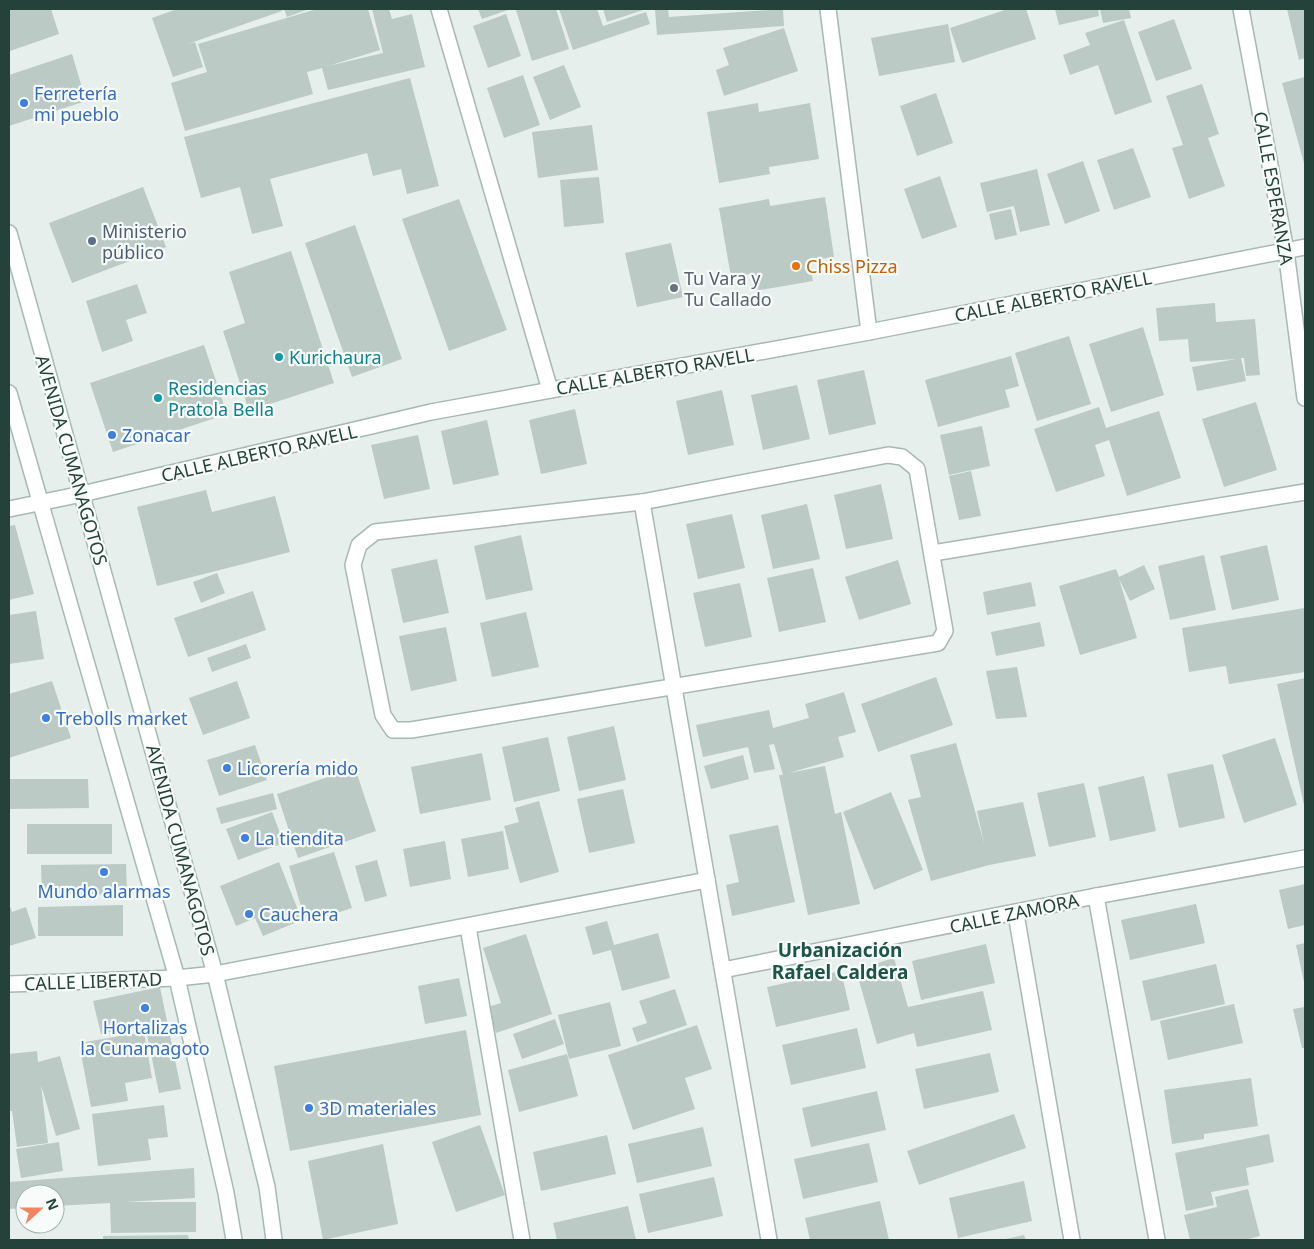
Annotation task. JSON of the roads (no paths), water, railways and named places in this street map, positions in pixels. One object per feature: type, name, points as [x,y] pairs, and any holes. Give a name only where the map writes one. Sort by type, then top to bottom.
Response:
[{"type":"street","points":[[438,9],[550,390]]},
{"type":"street","points":[[828,9],[869,332]]},
{"type":"street","name":"CALLE ESPERANZA","points":[[1241,9],[1286,251],[1305,398]]},
{"type":"street","name":"AVENIDA CUMANAGOTOS","points":[[9,233],[215,974],[267,1187],[274,1240]]},
{"type":"street","name":"CALLE ALBERTO RAVELL","points":[[9,509],[82,494],[430,412],[869,332],[1305,247]]},
{"type":"street","points":[[9,393],[39,503],[177,978],[226,1193],[234,1240]]},
{"type":"street","points":[[888,455],[902,457],[917,469],[933,552],[945,631],[938,643],[411,730],[393,730],[383,715],[353,565],[359,545],[374,532],[642,502],[888,455]]},
{"type":"street","points":[[933,552],[1305,492]]},
{"type":"street","points":[[642,502],[769,1240]]},
{"type":"street","name":"CALLE ZAMORA","points":[[723,970],[1016,914],[1096,896],[1305,858]]},
{"type":"street","name":"CALLE LIBERTAD","points":[[9,984],[177,978],[215,974],[707,880]]},
{"type":"street","points":[[1096,896],[1157,1240]]},
{"type":"street","points":[[1016,914],[1072,1240]]},
{"type":"street","points":[[468,927],[522,1240]]},
{"type":"place","name":"Ferretería mi pueblo","points":[[24,103]]},
{"type":"place","name":"Ministerio público","points":[[92,241]]},
{"type":"place","name":"Chiss Pizza","points":[[796,266]]},
{"type":"place","name":"Tu Vara y Tu Callado","points":[[674,288]]},
{"type":"place","name":"Kurichaura","points":[[279,357]]},
{"type":"place","name":"Residencias Pratola Bella","points":[[158,398]]},
{"type":"place","name":"Zonacar","points":[[112,435]]},
{"type":"place","name":"Trebolls market","points":[[46,718]]},
{"type":"place","name":"Licorería mido","points":[[227,768]]},
{"type":"place","name":"La tiendita","points":[[245,838]]},
{"type":"place","name":"Mundo alarmas","points":[[104,872]]},
{"type":"place","name":"Cauchera","points":[[249,914]]},
{"type":"place","name":"Hortalizas la Cunamagoto","points":[[145,1008]]},
{"type":"place","name":"3D materiales","points":[[309,1108]]},
{"type":"district","name":"Urbanización Rafael Caldera","points":[[840,961]]}]
